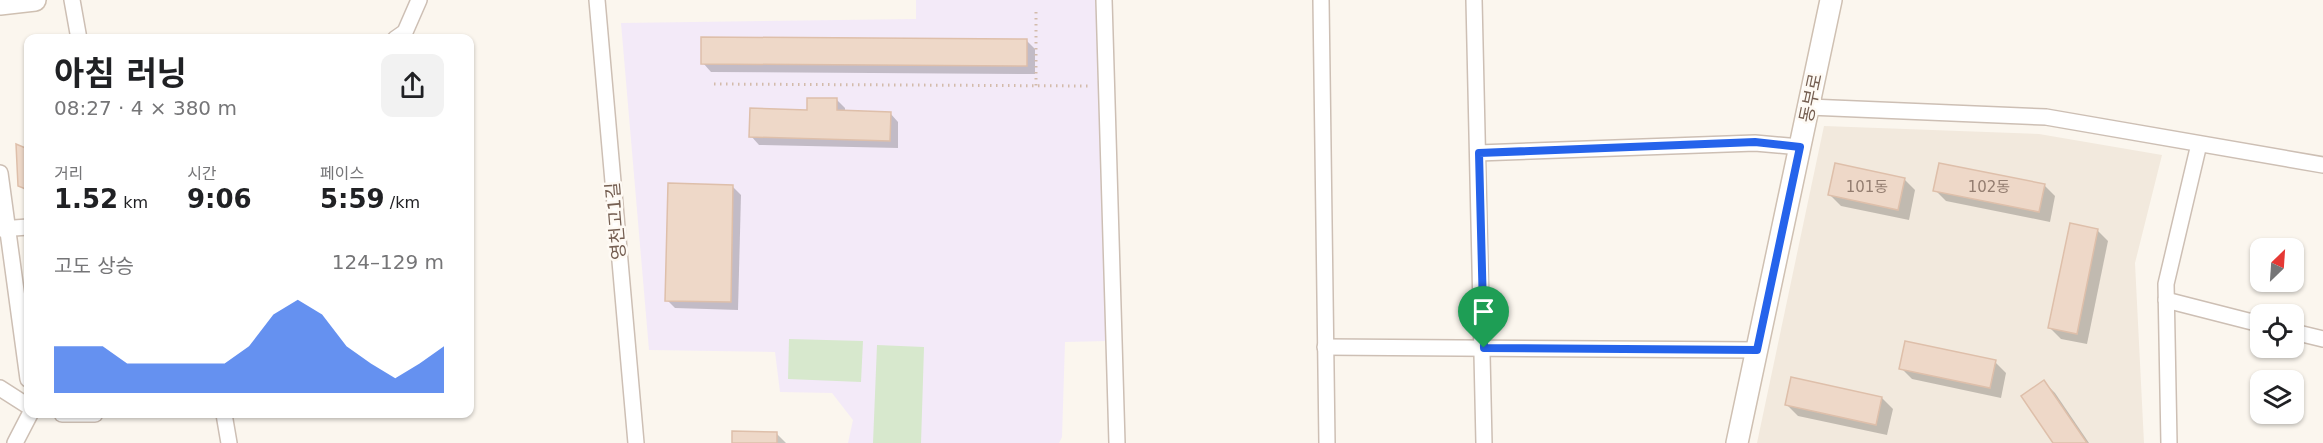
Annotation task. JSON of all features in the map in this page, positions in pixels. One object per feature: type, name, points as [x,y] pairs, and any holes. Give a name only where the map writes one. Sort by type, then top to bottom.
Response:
[{"type":"street","points":[[0,4],[34,0]]},
{"type":"street","points":[[72,0],[78,34]]},
{"type":"street","points":[[402,34],[419,0]]},
{"type":"street","name":"영천고1길","points":[[597,0],[636,443]]},
{"type":"street","points":[[1104,0],[1117,443]]},
{"type":"street","points":[[1321,0],[1327,443]]},
{"type":"street","points":[[1474,0],[1484,348],[1484,443]]},
{"type":"street","name":"동부로","points":[[1737,443],[1831,0]]},
{"type":"street","points":[[1809,107],[2046,117],[2323,165]]},
{"type":"street","points":[[1479,153],[1755,142],[1800,147]]},
{"type":"street","points":[[2169,443],[2166,284],[2199,144]]},
{"type":"street","points":[[0,173],[4,229],[24,354]]},
{"type":"street","points":[[4,229],[24,227]]},
{"type":"street","points":[[2166,300],[2250,321]]},
{"type":"street","points":[[2304,334],[2323,339]]},
{"type":"street","points":[[1325,347],[1757,350]]},
{"type":"street","points":[[0,388],[24,403]]},
{"type":"street","points":[[15,443],[28,418]]},
{"type":"street","points":[[225,418],[229,443]]},
{"type":"path","points":[[1036,12],[1036,86]]},
{"type":"path","points":[[714,84],[1107,87]]},
{"type":"shaded area","points":[[916,0],[1101,0],[1107,341],[1065,342],[1062,437],[1059,443],[848,443],[853,420],[832,393],[780,392],[775,352],[649,350],[621,23],[916,19]]},
{"type":"shaded area","points":[[1824,126],[2039,134],[2162,155],[2135,263],[2144,443],[1757,443]]},
{"type":"green space","points":[[789,339],[863,341],[861,382],[788,379]]},
{"type":"green space","points":[[877,345],[924,347],[921,443],[873,443]]},
{"type":"building","points":[[701,37],[1027,39],[1027,66],[701,64]]},
{"type":"building","points":[[807,98],[837,98],[837,110],[891,112],[890,141],[749,137],[750,108],[807,110]]},
{"type":"building","points":[[16,144],[24,147],[24,188],[18,186]]},
{"type":"building","points":[[1835,163],[1905,178],[1898,210],[1828,195]]},
{"type":"building","points":[[1939,163],[2045,184],[2039,212],[1933,191]]},
{"type":"building","points":[[668,183],[733,185],[731,302],[665,301]]},
{"type":"building","points":[[2070,223],[2098,229],[2077,334],[2048,328]]},
{"type":"building","points":[[1905,341],[1996,360],[1990,388],[1899,369]]},
{"type":"building","points":[[1791,377],[1882,397],[1876,425],[1785,405]]},
{"type":"building","points":[[2044,380],[2087,443],[2053,443],[2021,396]]},
{"type":"building","points":[[732,431],[777,432],[777,443],[732,443]]},
{"type":"route","points":[[1755,142],[1800,147],[1757,350],[1484,348],[1479,153],[1755,142]]}]
